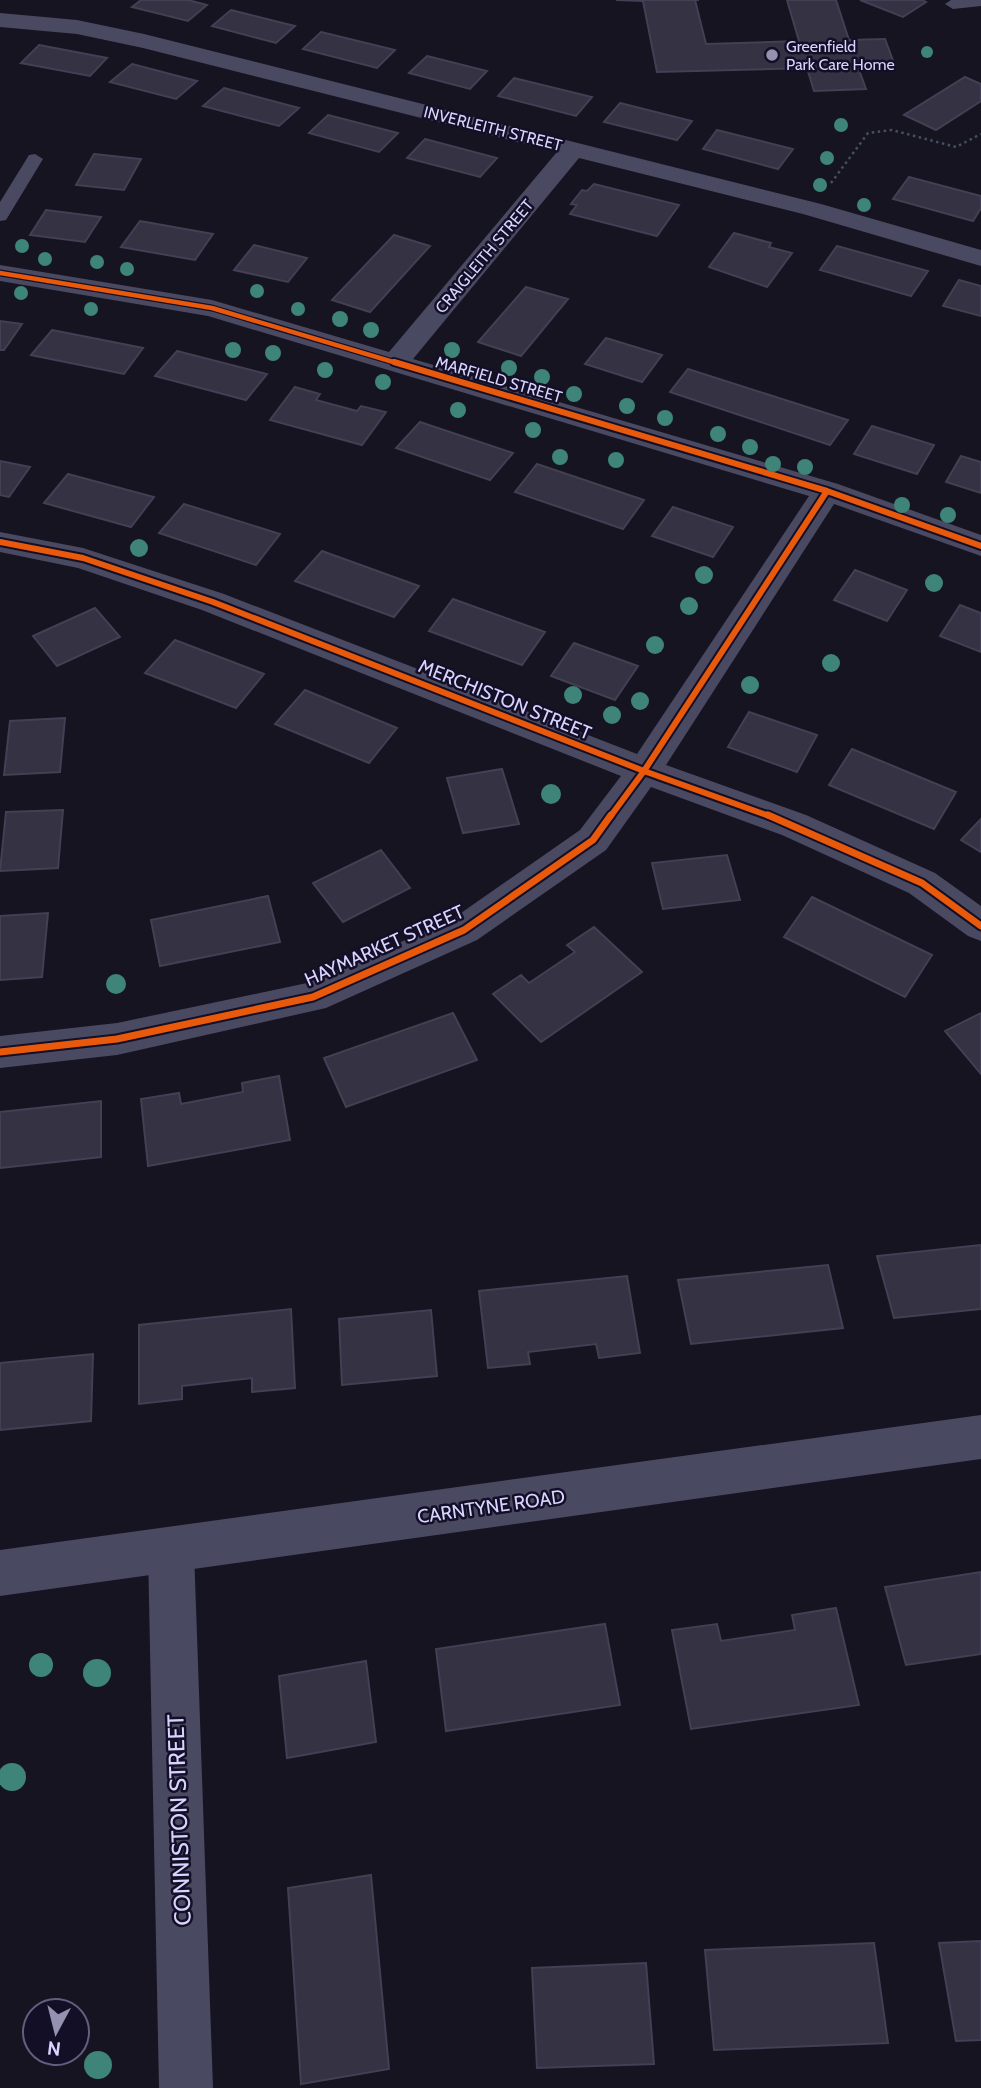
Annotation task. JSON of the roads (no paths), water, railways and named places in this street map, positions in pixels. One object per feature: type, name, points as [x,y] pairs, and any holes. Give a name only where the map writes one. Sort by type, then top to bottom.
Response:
[{"type":"street","name":"INVERLEITH STREET","points":[[0,20],[77,27],[132,38],[812,209],[981,258]]},
{"type":"street","name":"CRAIGLEITH STREET","points":[[394,363],[574,148]]},
{"type":"street","name":"MARFIELD STREET","points":[[0,273],[212,308],[827,491],[981,546]]},
{"type":"street","name":"HAYMARKET STREET","points":[[0,1052],[117,1039],[313,997],[464,930],[593,840],[643,771],[827,491]]},
{"type":"street","name":"MERCHISTON STREET","points":[[0,542],[83,558],[213,602],[643,771],[794,825],[922,883],[981,926]]},
{"type":"street","name":"CARNTYNE ROAD","points":[[0,1573],[981,1437]]},
{"type":"street","name":"CONNISTON STREET","points":[[172,1551],[187,2088]]},
{"type":"lane","points":[[953,4],[981,1]]},
{"type":"lane","points":[[0,216],[35,159]]},
{"type":"place","name":"Greenfield Park Care Home","points":[[772,55]]}]
